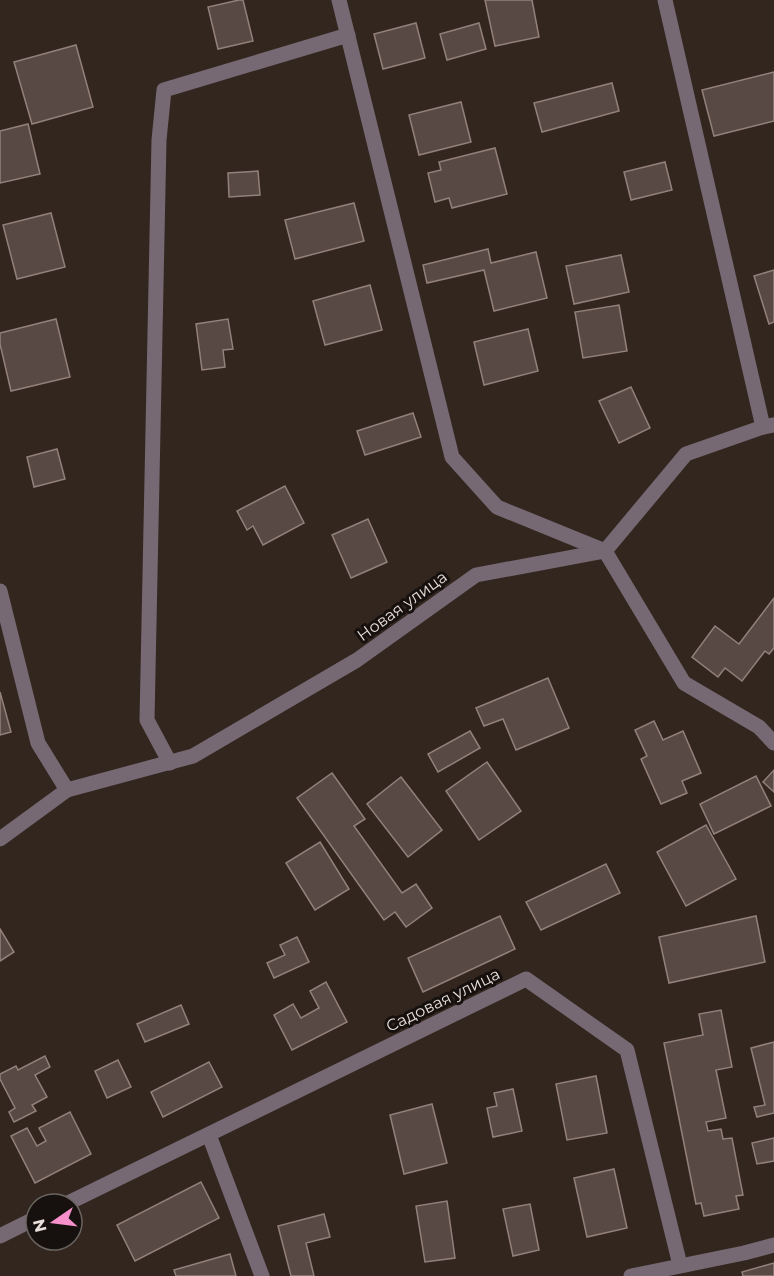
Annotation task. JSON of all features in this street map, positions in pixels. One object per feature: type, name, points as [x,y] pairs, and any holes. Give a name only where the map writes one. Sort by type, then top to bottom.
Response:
[{"type":"street","points":[[339,0],[452,457],[497,507],[605,551],[684,683],[759,727],[774,743]]},
{"type":"street","points":[[605,551],[686,454],[768,426],[665,0]]},
{"type":"street","points":[[170,763],[147,720],[159,140],[164,90],[348,35]]},
{"type":"street","name":"Новая улица","points":[[0,839],[67,790],[192,756],[357,660],[476,575],[605,551]]},
{"type":"street","points":[[0,591],[38,743],[67,790]]},
{"type":"street","name":"Садовая улица","points":[[84,1195],[526,979],[627,1050],[680,1266]]},
{"type":"street","points":[[209,1135],[262,1276]]},
{"type":"street","points":[[0,1236],[24,1224]]},
{"type":"street","points":[[631,1276],[774,1245]]},
{"type":"building","points":[[243,0],[253,41],[218,49],[208,7]]},
{"type":"building","points":[[485,0],[532,0],[539,37],[495,46]]},
{"type":"building","points":[[416,23],[425,58],[383,69],[374,34]]},
{"type":"building","points":[[479,23],[486,49],[447,60],[440,34]]},
{"type":"building","points":[[76,45],[93,107],[32,124],[14,62]]},
{"type":"building","points":[[774,72],[774,121],[714,136],[702,90]]},
{"type":"building","points":[[612,83],[619,111],[542,132],[534,103]]},
{"type":"building","points":[[461,102],[471,142],[419,155],[409,115]]},
{"type":"building","points":[[28,124],[40,174],[0,183],[0,131]]},
{"type":"building","points":[[495,148],[507,194],[452,208],[449,198],[435,202],[428,173],[441,170],[439,162]]},
{"type":"building","points":[[665,162],[672,190],[631,200],[624,172]]},
{"type":"building","points":[[258,171],[260,195],[229,197],[228,173]]},
{"type":"building","points":[[354,203],[364,241],[295,259],[285,220]]},
{"type":"building","points":[[51,213],[65,267],[17,279],[3,225]]},
{"type":"building","points":[[488,249],[491,263],[536,252],[547,298],[494,311],[484,270],[427,283],[423,265]]},
{"type":"building","points":[[621,255],[629,292],[574,304],[566,266]]},
{"type":"building","points":[[774,270],[774,322],[769,324],[754,276]]},
{"type":"building","points":[[370,285],[382,330],[325,345],[313,301]]},
{"type":"building","points":[[619,305],[627,351],[583,358],[575,312]]},
{"type":"building","points":[[56,319],[70,377],[11,391],[0,344],[0,333]]},
{"type":"building","points":[[228,319],[233,349],[223,350],[225,367],[202,370],[196,324]]},
{"type":"building","points":[[528,329],[538,371],[484,385],[474,342]]},
{"type":"building","points":[[631,387],[650,428],[619,443],[599,401]]},
{"type":"building","points":[[413,413],[421,437],[365,455],[357,431]]},
{"type":"building","points":[[57,449],[65,479],[34,487],[27,457]]},
{"type":"building","points":[[285,486],[304,523],[263,545],[253,526],[247,530],[237,511]]},
{"type":"building","points":[[368,519],[387,562],[351,578],[332,535]]},
{"type":"building","points":[[774,598],[774,648],[769,654],[765,651],[742,681],[725,668],[718,677],[692,657],[715,626],[739,644]]},
{"type":"building","points":[[548,678],[569,728],[516,750],[503,719],[484,726],[476,708]]},
{"type":"building","points":[[0,692],[11,732],[0,735]]},
{"type":"building","points":[[654,721],[663,740],[683,731],[701,773],[682,781],[687,793],[661,804],[641,759],[647,756],[635,730]]},
{"type":"building","points":[[470,731],[480,748],[438,772],[428,754]]},
{"type":"building","points":[[487,762],[521,811],[479,840],[446,791]]},
{"type":"building","points":[[774,770],[774,792],[763,782]]},
{"type":"building","points":[[332,773],[365,819],[354,826],[402,893],[416,884],[432,908],[406,927],[395,912],[384,920],[297,798]]},
{"type":"building","points":[[756,776],[771,806],[714,834],[700,804]]},
{"type":"building","points":[[401,777],[442,830],[408,857],[367,804]]},
{"type":"building","points":[[706,825],[736,879],[686,906],[657,852]]},
{"type":"building","points":[[320,842],[349,889],[315,910],[286,863]]},
{"type":"building","points":[[606,864],[620,893],[541,930],[526,902]]},
{"type":"building","points":[[500,916],[515,949],[423,992],[408,958]]},
{"type":"building","points":[[756,916],[765,962],[669,983],[659,937]]},
{"type":"building","points":[[0,929],[14,952],[0,961]]},
{"type":"building","points":[[297,937],[309,962],[274,978],[267,963],[285,955],[280,945]]},
{"type":"building","points":[[326,982],[347,1022],[292,1050],[274,1015],[293,1004],[301,1018],[319,1008],[310,991]]},
{"type":"building","points":[[181,1005],[189,1024],[145,1042],[137,1024]]},
{"type":"building","points":[[721,1010],[732,1067],[716,1070],[726,1118],[706,1122],[708,1131],[721,1129],[723,1139],[732,1138],[743,1195],[736,1196],[739,1209],[704,1216],[701,1203],[696,1204],[664,1043],[703,1035],[699,1014]]},
{"type":"building","points":[[774,1042],[774,1113],[757,1117],[754,1107],[765,1105],[751,1048]]},
{"type":"building","points":[[45,1056],[50,1067],[35,1075],[47,1097],[32,1105],[36,1111],[14,1122],[9,1112],[15,1108],[0,1079],[0,1074],[16,1066],[18,1070]]},
{"type":"building","points":[[118,1060],[131,1087],[107,1098],[95,1071]]},
{"type":"building","points":[[209,1062],[222,1087],[163,1117],[151,1092]]},
{"type":"building","points":[[596,1076],[607,1133],[567,1140],[556,1084]]},
{"type":"building","points":[[513,1089],[522,1131],[493,1137],[487,1108],[497,1106],[494,1093]]},
{"type":"building","points":[[432,1104],[447,1163],[404,1174],[390,1115]]},
{"type":"building","points":[[70,1112],[91,1154],[35,1183],[11,1136],[27,1128],[37,1146],[46,1141],[39,1128]]},
{"type":"building","points":[[774,1138],[774,1161],[757,1164],[752,1143]]},
{"type":"building","points":[[614,1169],[627,1228],[587,1237],[574,1178]]},
{"type":"building","points":[[201,1182],[219,1218],[135,1261],[117,1225]]},
{"type":"building","points":[[447,1201],[455,1258],[425,1262],[416,1206]]},
{"type":"building","points":[[530,1204],[539,1250],[513,1256],[503,1209]]},
{"type":"building","points":[[324,1214],[330,1237],[306,1243],[314,1276],[291,1276],[278,1226]]},
{"type":"building","points":[[230,1254],[236,1276],[176,1276],[174,1270]]},
{"type":"building","points":[[774,1263],[774,1276],[743,1276],[742,1272]]}]
